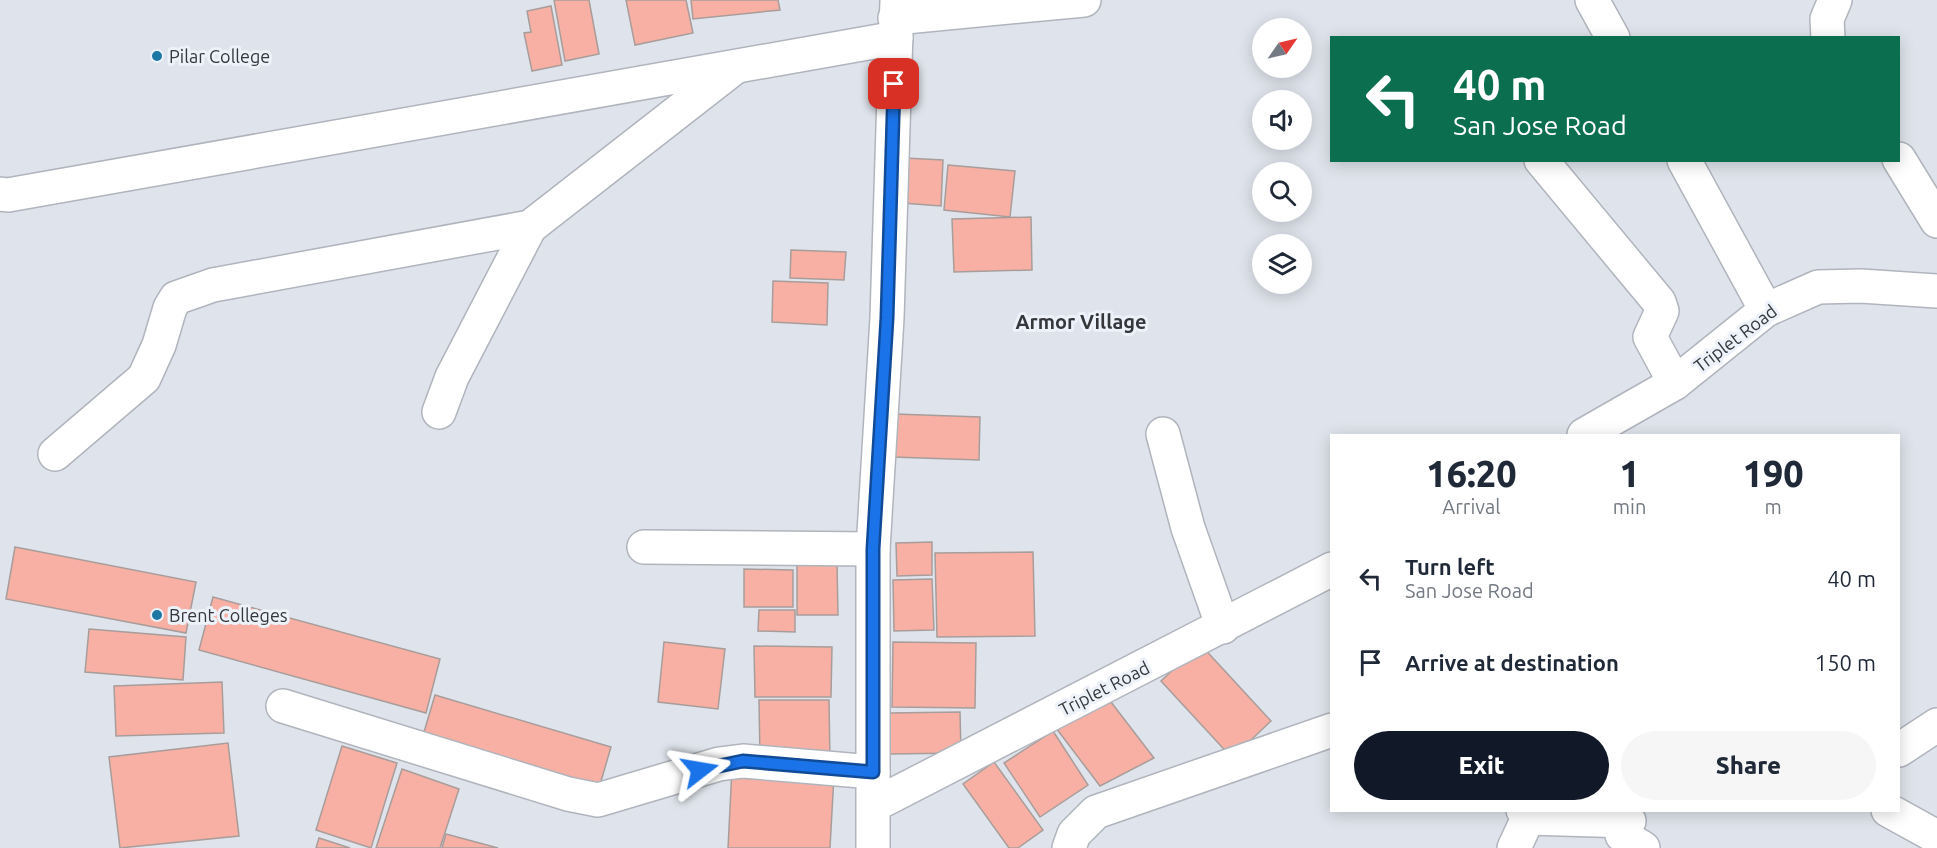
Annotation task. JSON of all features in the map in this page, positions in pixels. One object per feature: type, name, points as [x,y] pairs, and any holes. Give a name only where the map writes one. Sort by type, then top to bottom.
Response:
[{"type":"street","points":[[0,194],[8,195],[601,92],[740,63],[896,19],[1084,0]]},
{"type":"street","points":[[1592,0],[1612,36]]},
{"type":"street","points":[[1828,36],[1827,19],[1835,0]]},
{"type":"street","points":[[873,848],[873,549],[887,318],[896,19]]},
{"type":"street","points":[[439,412],[452,377],[530,227],[740,63]]},
{"type":"street","points":[[1900,161],[1937,221]]},
{"type":"street","points":[[1543,162],[1652,292],[1662,311],[1650,337],[1675,383]]},
{"type":"street","points":[[1685,162],[1766,310]]},
{"type":"street","points":[[55,454],[144,378],[159,345],[170,309],[176,298],[185,293],[213,285],[530,227]]},
{"type":"street","name":"Triplet Road","points":[[1586,434],[1675,383],[1766,310],[1818,287],[1861,286],[1937,291]]},
{"type":"street","points":[[1163,434],[1188,528],[1223,627]]},
{"type":"street","points":[[644,548],[873,549]]},
{"type":"street","name":"Triplet Road","points":[[874,805],[1330,570]]},
{"type":"street","points":[[283,706],[568,794],[598,800],[719,764],[743,761],[873,772]]},
{"type":"street","points":[[1900,749],[1937,726]]},
{"type":"street","points":[[1069,848],[1074,834],[1096,812],[1104,808],[1330,731]]},
{"type":"street","points":[[1892,812],[1937,837]]},
{"type":"street","points":[[1514,848],[1526,814],[1629,832]]},
{"type":"building","points":[[554,0],[589,0],[599,54],[565,61]]},
{"type":"building","points":[[626,0],[686,0],[693,33],[635,45]]},
{"type":"building","points":[[691,0],[778,0],[780,10],[693,19]]},
{"type":"building","points":[[551,6],[562,65],[532,71],[524,33],[531,32],[527,11]]},
{"type":"building","points":[[905,158],[943,160],[941,206],[902,203]]},
{"type":"building","points":[[948,165],[1015,171],[1010,217],[944,210]]},
{"type":"building","points":[[1031,217],[1032,270],[954,272],[952,219]]},
{"type":"building","points":[[791,250],[846,252],[844,280],[790,278]]},
{"type":"building","points":[[773,281],[828,283],[827,325],[772,322]]},
{"type":"building","points":[[895,414],[980,417],[979,460],[893,457]]},
{"type":"building","points":[[932,542],[932,575],[897,576],[896,543]]},
{"type":"building","points":[[15,547],[196,582],[186,633],[6,599]]},
{"type":"building","points":[[1033,552],[1035,636],[937,637],[935,553]]},
{"type":"building","points":[[797,563],[837,563],[838,615],[797,615]]},
{"type":"building","points":[[744,569],[793,570],[793,607],[744,607]]},
{"type":"building","points":[[932,579],[934,630],[894,631],[893,580]]},
{"type":"building","points":[[213,597],[440,659],[426,713],[199,650]]},
{"type":"building","points":[[759,610],[795,610],[795,632],[758,631]]},
{"type":"building","points":[[89,629],[186,637],[183,680],[85,672]]},
{"type":"building","points":[[664,642],[725,649],[718,709],[658,702]]},
{"type":"building","points":[[893,642],[976,643],[975,708],[892,707]]},
{"type":"building","points":[[1200,644],[1271,721],[1232,758],[1161,681]]},
{"type":"building","points":[[754,646],[832,647],[831,697],[755,697]]},
{"type":"building","points":[[222,682],[224,733],[116,736],[114,686]]},
{"type":"building","points":[[435,695],[611,747],[597,795],[421,742]]},
{"type":"building","points":[[759,700],[829,700],[830,760],[760,759]]},
{"type":"building","points":[[1111,702],[1154,758],[1100,786],[1056,728]]},
{"type":"building","points":[[960,712],[961,753],[890,754],[889,713]]},
{"type":"building","points":[[1053,731],[1088,785],[1040,817],[1004,763]]},
{"type":"building","points":[[228,743],[239,836],[120,848],[109,757]]},
{"type":"building","points":[[342,746],[397,763],[371,848],[316,830]]},
{"type":"building","points":[[994,762],[1043,830],[1018,848],[1009,848],[963,784]]},
{"type":"building","points":[[732,768],[834,775],[830,848],[728,848]]},
{"type":"building","points":[[402,769],[459,789],[440,848],[376,848]]},
{"type":"building","points":[[446,834],[498,848],[442,848]]},
{"type":"building","points":[[319,838],[350,848],[316,848]]},
{"type":"place","name":"Pilar College","points":[[157,56]]},
{"type":"place","name":"Brent Colleges","points":[[157,615]]},
{"type":"district","name":"Armor Village","points":[[1081,321]]},
{"type":"route","points":[[700,770],[719,764],[743,761],[873,772],[873,549],[887,318],[894,84]]}]
